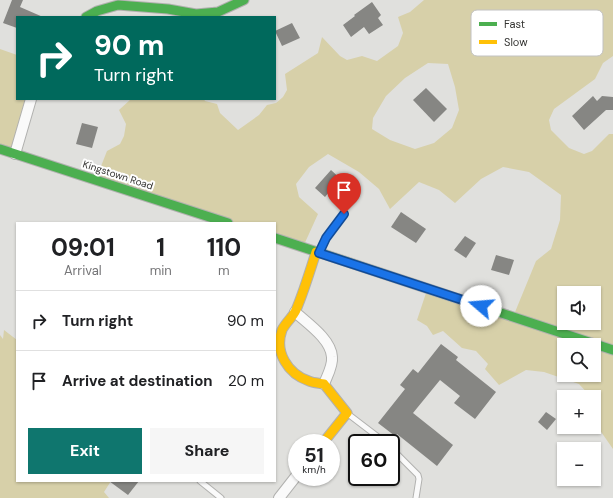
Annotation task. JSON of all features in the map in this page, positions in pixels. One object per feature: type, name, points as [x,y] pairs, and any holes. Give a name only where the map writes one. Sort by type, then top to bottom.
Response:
[{"type":"main road","points":[[88,16],[97,11],[118,5],[168,9],[196,14],[218,12],[244,0]]},
{"type":"main road","name":"Kingstown Road","points":[[0,149],[225,222]]},
{"type":"main road","points":[[276,238],[613,350]]},
{"type":"main road","points":[[317,253],[295,312],[288,320],[282,331],[280,343],[281,354],[285,363],[302,378],[310,382],[324,384],[347,413],[330,434]]},
{"type":"street","points":[[15,154],[31,100]]},
{"type":"street","points":[[295,312],[324,338],[329,347],[332,357],[331,366],[324,384]]},
{"type":"street","points":[[279,498],[288,486]]},
{"type":"lane","points":[[317,253],[344,214]]},
{"type":"lane","points":[[347,413],[374,434]]},
{"type":"lane","points":[[400,457],[418,475],[416,498]]},
{"type":"lane","points":[[201,482],[221,498]]},
{"type":"shaded area","points":[[424,0],[613,0],[613,56],[603,63],[595,79],[554,109],[549,120],[551,130],[569,148],[584,154],[592,151],[609,134],[613,134],[613,449],[601,432],[601,390],[585,390],[579,384],[573,382],[601,382],[601,338],[557,338],[557,376],[544,372],[526,370],[499,385],[485,369],[488,364],[476,351],[462,348],[443,331],[433,335],[427,326],[417,320],[427,290],[513,317],[536,261],[551,249],[560,220],[561,195],[529,172],[503,167],[481,179],[455,203],[439,190],[419,182],[390,209],[379,189],[359,172],[328,154],[309,167],[296,184],[299,197],[318,214],[303,247],[276,238],[276,222],[226,222],[96,179],[107,151],[120,144],[124,136],[126,124],[119,110],[130,100],[204,100],[217,104],[220,113],[238,130],[259,115],[267,105],[276,103],[283,97],[287,90],[285,74],[318,53],[322,37],[340,56],[347,60],[362,56],[377,61],[398,46],[403,33],[398,17],[410,12]],"holes":[[[428,63],[448,64],[455,87],[459,110],[452,128],[434,143],[415,149],[390,140],[372,129],[373,118],[386,96],[405,78]]]},
{"type":"shaded area","points":[[0,49],[16,55],[16,100],[32,100],[17,149],[0,150]]},
{"type":"shaded area","points":[[4,330],[16,339],[16,482],[110,482],[104,492],[109,498],[0,498],[0,335],[3,339]]},
{"type":"building","points":[[12,0],[23,0],[20,7],[41,16],[16,16],[16,28],[3,23]]},
{"type":"building","points":[[372,2],[381,15],[378,18],[383,25],[369,34],[364,27],[351,37],[343,25]]},
{"type":"building","points":[[292,23],[300,38],[282,46],[276,31]]},
{"type":"building","points":[[426,88],[447,109],[434,122],[413,100]]},
{"type":"building","points":[[593,96],[597,101],[602,96],[613,97],[613,110],[606,110],[584,130],[572,116]]},
{"type":"building","points":[[82,123],[98,127],[92,148],[76,144]]},
{"type":"building","points":[[331,170],[344,182],[332,195],[329,192],[325,197],[315,188]]},
{"type":"building","points":[[401,212],[426,229],[416,243],[391,227]]},
{"type":"building","points":[[465,236],[476,243],[466,258],[454,250]]},
{"type":"building","points":[[496,255],[514,260],[509,275],[491,270]]},
{"type":"building","points":[[441,344],[458,357],[456,360],[496,392],[475,419],[454,403],[460,396],[440,380],[413,413],[453,445],[437,466],[400,436],[400,434],[392,434],[378,423],[405,389],[400,385],[413,369],[418,373]]},
{"type":"building","points":[[546,412],[556,419],[547,430],[538,422]]},
{"type":"building","points":[[110,482],[138,482],[128,495]]},
{"type":"traffic: fast","points":[[88,16],[97,11],[118,5],[168,9],[196,14],[218,12],[244,0]]},
{"type":"traffic: fast","points":[[0,149],[225,222]]},
{"type":"traffic: fast","points":[[276,238],[613,350]]},
{"type":"traffic: slow","points":[[316,252],[296,310],[282,330],[280,346],[281,354],[289,368],[301,378],[324,384],[347,413],[330,434]]},
{"type":"route","points":[[344,214],[326,238],[319,253],[481,306]]}]
